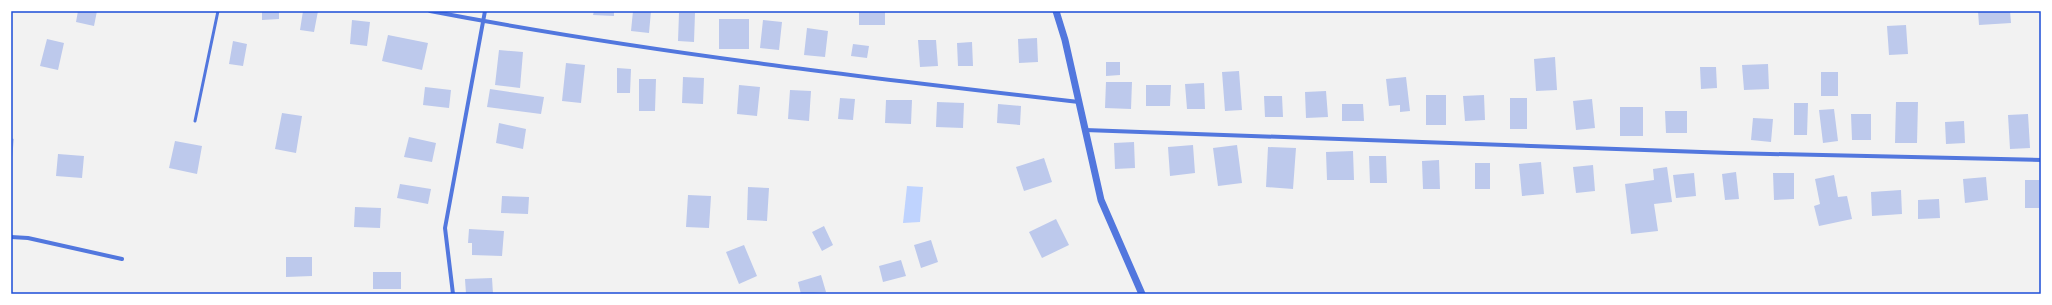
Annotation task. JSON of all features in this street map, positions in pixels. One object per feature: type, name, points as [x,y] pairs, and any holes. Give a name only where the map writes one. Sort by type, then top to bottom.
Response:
[{"type":"street","points":[[430,11],[482,21],[772,66],[1079,102]]},
{"type":"street","points":[[453,294],[445,228],[485,11]]},
{"type":"street","points":[[1056,11],[1065,40],[1101,200],[1142,294]]},
{"type":"street","points":[[1085,130],[1730,153],[2041,160]]},
{"type":"street","points":[[11,237],[28,238],[122,259]]},
{"type":"lane","points":[[195,121],[218,11]]},
{"type":"water","points":[[907,186],[923,187],[920,222],[903,223]]},
{"type":"building","points":[[78,11],[97,11],[94,26],[76,22]]},
{"type":"building","points":[[262,11],[279,11],[279,19],[262,20]]},
{"type":"building","points":[[303,11],[318,11],[314,32],[300,30]]},
{"type":"building","points":[[594,11],[614,11],[614,16],[593,15]]},
{"type":"building","points":[[633,11],[651,11],[649,33],[631,31]]},
{"type":"building","points":[[859,11],[885,11],[885,25],[859,25]]},
{"type":"building","points":[[1978,11],[2010,11],[2011,23],[1979,25]]},
{"type":"building","points":[[679,13],[695,13],[694,42],[678,41]]},
{"type":"building","points":[[719,19],[749,19],[749,49],[719,49]]},
{"type":"building","points":[[352,20],[370,22],[367,46],[350,44]]},
{"type":"building","points":[[763,20],[782,22],[779,50],[760,48]]},
{"type":"building","points":[[1906,25],[1908,54],[1889,55],[1887,26]]},
{"type":"building","points":[[807,28],[828,31],[825,57],[804,55]]},
{"type":"building","points":[[388,35],[428,43],[422,70],[382,61]]},
{"type":"building","points":[[1037,38],[1038,62],[1019,63],[1018,39]]},
{"type":"building","points":[[47,39],[64,43],[58,70],[40,66]]},
{"type":"building","points":[[918,40],[936,40],[938,66],[920,67]]},
{"type":"building","points":[[233,41],[247,44],[243,66],[229,64]]},
{"type":"building","points":[[972,42],[973,66],[958,66],[957,43]]},
{"type":"building","points":[[853,44],[869,46],[867,58],[851,56]]},
{"type":"building","points":[[499,50],[523,52],[520,88],[495,85]]},
{"type":"building","points":[[1555,57],[1557,90],[1536,91],[1534,59]]},
{"type":"building","points":[[1106,62],[1120,62],[1120,75],[1106,76]]},
{"type":"building","points":[[566,63],[585,65],[581,103],[562,101]]},
{"type":"building","points":[[1768,64],[1769,89],[1744,90],[1742,65]]},
{"type":"building","points":[[1700,67],[1716,67],[1717,88],[1701,89]]},
{"type":"building","points":[[617,68],[631,69],[630,93],[617,93]]},
{"type":"building","points":[[1239,71],[1242,110],[1225,111],[1222,72]]},
{"type":"building","points":[[1821,72],[1838,72],[1838,96],[1821,96]]},
{"type":"building","points":[[683,77],[704,78],[703,104],[682,103]]},
{"type":"building","points":[[1406,77],[1410,111],[1400,112],[1400,105],[1389,106],[1386,79]]},
{"type":"building","points":[[639,79],[656,79],[655,111],[639,111]]},
{"type":"building","points":[[1106,82],[1132,82],[1131,109],[1105,108]]},
{"type":"building","points":[[1204,83],[1205,109],[1187,109],[1185,84]]},
{"type":"building","points":[[739,85],[760,87],[757,116],[737,114]]},
{"type":"building","points":[[1146,85],[1171,85],[1170,106],[1146,106]]},
{"type":"building","points":[[425,87],[451,90],[449,108],[423,105]]},
{"type":"building","points":[[490,89],[544,97],[541,114],[487,107]]},
{"type":"building","points":[[790,90],[811,91],[809,121],[788,119]]},
{"type":"building","points":[[1326,91],[1328,117],[1306,118],[1305,92]]},
{"type":"building","points":[[1426,95],[1446,95],[1446,125],[1426,125]]},
{"type":"building","points":[[1484,95],[1485,120],[1465,121],[1463,96]]},
{"type":"building","points":[[1264,96],[1282,96],[1283,117],[1265,117]]},
{"type":"building","points":[[840,98],[855,99],[853,120],[838,119]]},
{"type":"building","points":[[1510,98],[1527,98],[1527,129],[1510,129]]},
{"type":"building","points":[[1592,99],[1595,128],[1576,130],[1573,101]]},
{"type":"building","points":[[886,100],[912,100],[911,124],[885,123]]},
{"type":"building","points":[[937,102],[964,103],[963,128],[936,127]]},
{"type":"building","points":[[1896,102],[1918,102],[1917,143],[1895,143]]},
{"type":"building","points":[[1794,103],[1808,103],[1807,135],[1794,135]]},
{"type":"building","points":[[998,104],[1021,106],[1020,125],[997,123]]},
{"type":"building","points":[[1342,104],[1363,104],[1364,121],[1342,121]]},
{"type":"building","points":[[1620,107],[1643,107],[1643,136],[1620,136]]},
{"type":"building","points":[[1834,109],[1838,141],[1823,143],[1819,110]]},
{"type":"building","points":[[1665,111],[1687,111],[1687,133],[1666,133]]},
{"type":"building","points":[[282,113],[302,116],[296,153],[275,149]]},
{"type":"building","points":[[1851,114],[1871,114],[1871,140],[1852,140]]},
{"type":"building","points":[[2028,114],[2030,148],[2010,149],[2008,115]]},
{"type":"building","points":[[1753,118],[1773,119],[1771,142],[1751,140]]},
{"type":"building","points":[[1964,121],[1965,143],[1946,144],[1945,122]]},
{"type":"building","points":[[499,123],[526,129],[523,149],[496,143]]},
{"type":"building","points":[[409,137],[436,143],[432,162],[404,157]]},
{"type":"building","points":[[11,138],[14,139],[12,157],[11,157]]},
{"type":"building","points":[[175,141],[202,146],[197,174],[169,168]]},
{"type":"building","points":[[1134,142],[1135,168],[1115,169],[1114,143]]},
{"type":"building","points":[[1193,145],[1195,173],[1170,176],[1168,147]]},
{"type":"building","points":[[1237,145],[1242,183],[1218,186],[1213,148]]},
{"type":"building","points":[[1268,147],[1296,148],[1293,189],[1266,187]]},
{"type":"building","points":[[1353,151],[1354,180],[1327,180],[1326,152]]},
{"type":"building","points":[[58,154],[84,156],[82,178],[56,176]]},
{"type":"building","points":[[1369,156],[1386,156],[1387,183],[1370,183]]},
{"type":"building","points":[[1044,158],[1052,182],[1024,191],[1016,167]]},
{"type":"building","points":[[1439,160],[1440,189],[1423,189],[1422,161]]},
{"type":"building","points":[[1541,162],[1544,194],[1522,196],[1519,164]]},
{"type":"building","points":[[1475,163],[1490,163],[1490,189],[1475,189]]},
{"type":"building","points":[[1593,165],[1595,191],[1576,193],[1573,167]]},
{"type":"building","points":[[1667,167],[1672,202],[1654,204],[1658,231],[1631,234],[1625,184],[1654,180],[1653,169]]},
{"type":"building","points":[[1736,172],[1739,199],[1725,200],[1722,174]]},
{"type":"building","points":[[1694,173],[1696,196],[1676,198],[1673,175]]},
{"type":"building","points":[[1773,173],[1794,173],[1794,199],[1774,200]]},
{"type":"building","points":[[1834,175],[1838,197],[1847,196],[1852,219],[1819,226],[1814,206],[1820,204],[1815,179]]},
{"type":"building","points":[[1986,177],[1988,200],[1965,203],[1963,179]]},
{"type":"building","points":[[2025,180],[2039,180],[2039,208],[2025,208]]},
{"type":"building","points":[[400,184],[431,189],[428,204],[397,198]]},
{"type":"building","points":[[748,187],[769,188],[767,221],[747,220]]},
{"type":"building","points":[[1901,190],[1902,214],[1872,216],[1871,192]]},
{"type":"building","points":[[688,195],[711,196],[709,228],[686,227]]},
{"type":"building","points":[[502,196],[529,197],[528,214],[501,213]]},
{"type":"building","points":[[1939,199],[1940,218],[1918,219],[1918,200]]},
{"type":"building","points":[[355,207],[381,208],[380,228],[354,227]]},
{"type":"building","points":[[1056,219],[1069,245],[1042,258],[1029,232]]},
{"type":"building","points":[[824,226],[833,245],[822,251],[812,232]]},
{"type":"building","points":[[469,229],[504,231],[502,256],[472,255],[472,243],[468,243]]},
{"type":"building","points":[[931,240],[938,262],[921,268],[914,245]]},
{"type":"building","points":[[744,245],[757,276],[739,284],[726,252]]},
{"type":"building","points":[[286,257],[312,257],[312,276],[286,277]]},
{"type":"building","points":[[901,260],[906,276],[883,282],[879,266]]},
{"type":"building","points":[[373,272],[401,272],[401,289],[373,289]]},
{"type":"building","points":[[821,275],[826,292],[801,294],[798,282]]},
{"type":"building","points":[[492,278],[493,294],[466,294],[465,279]]}]
